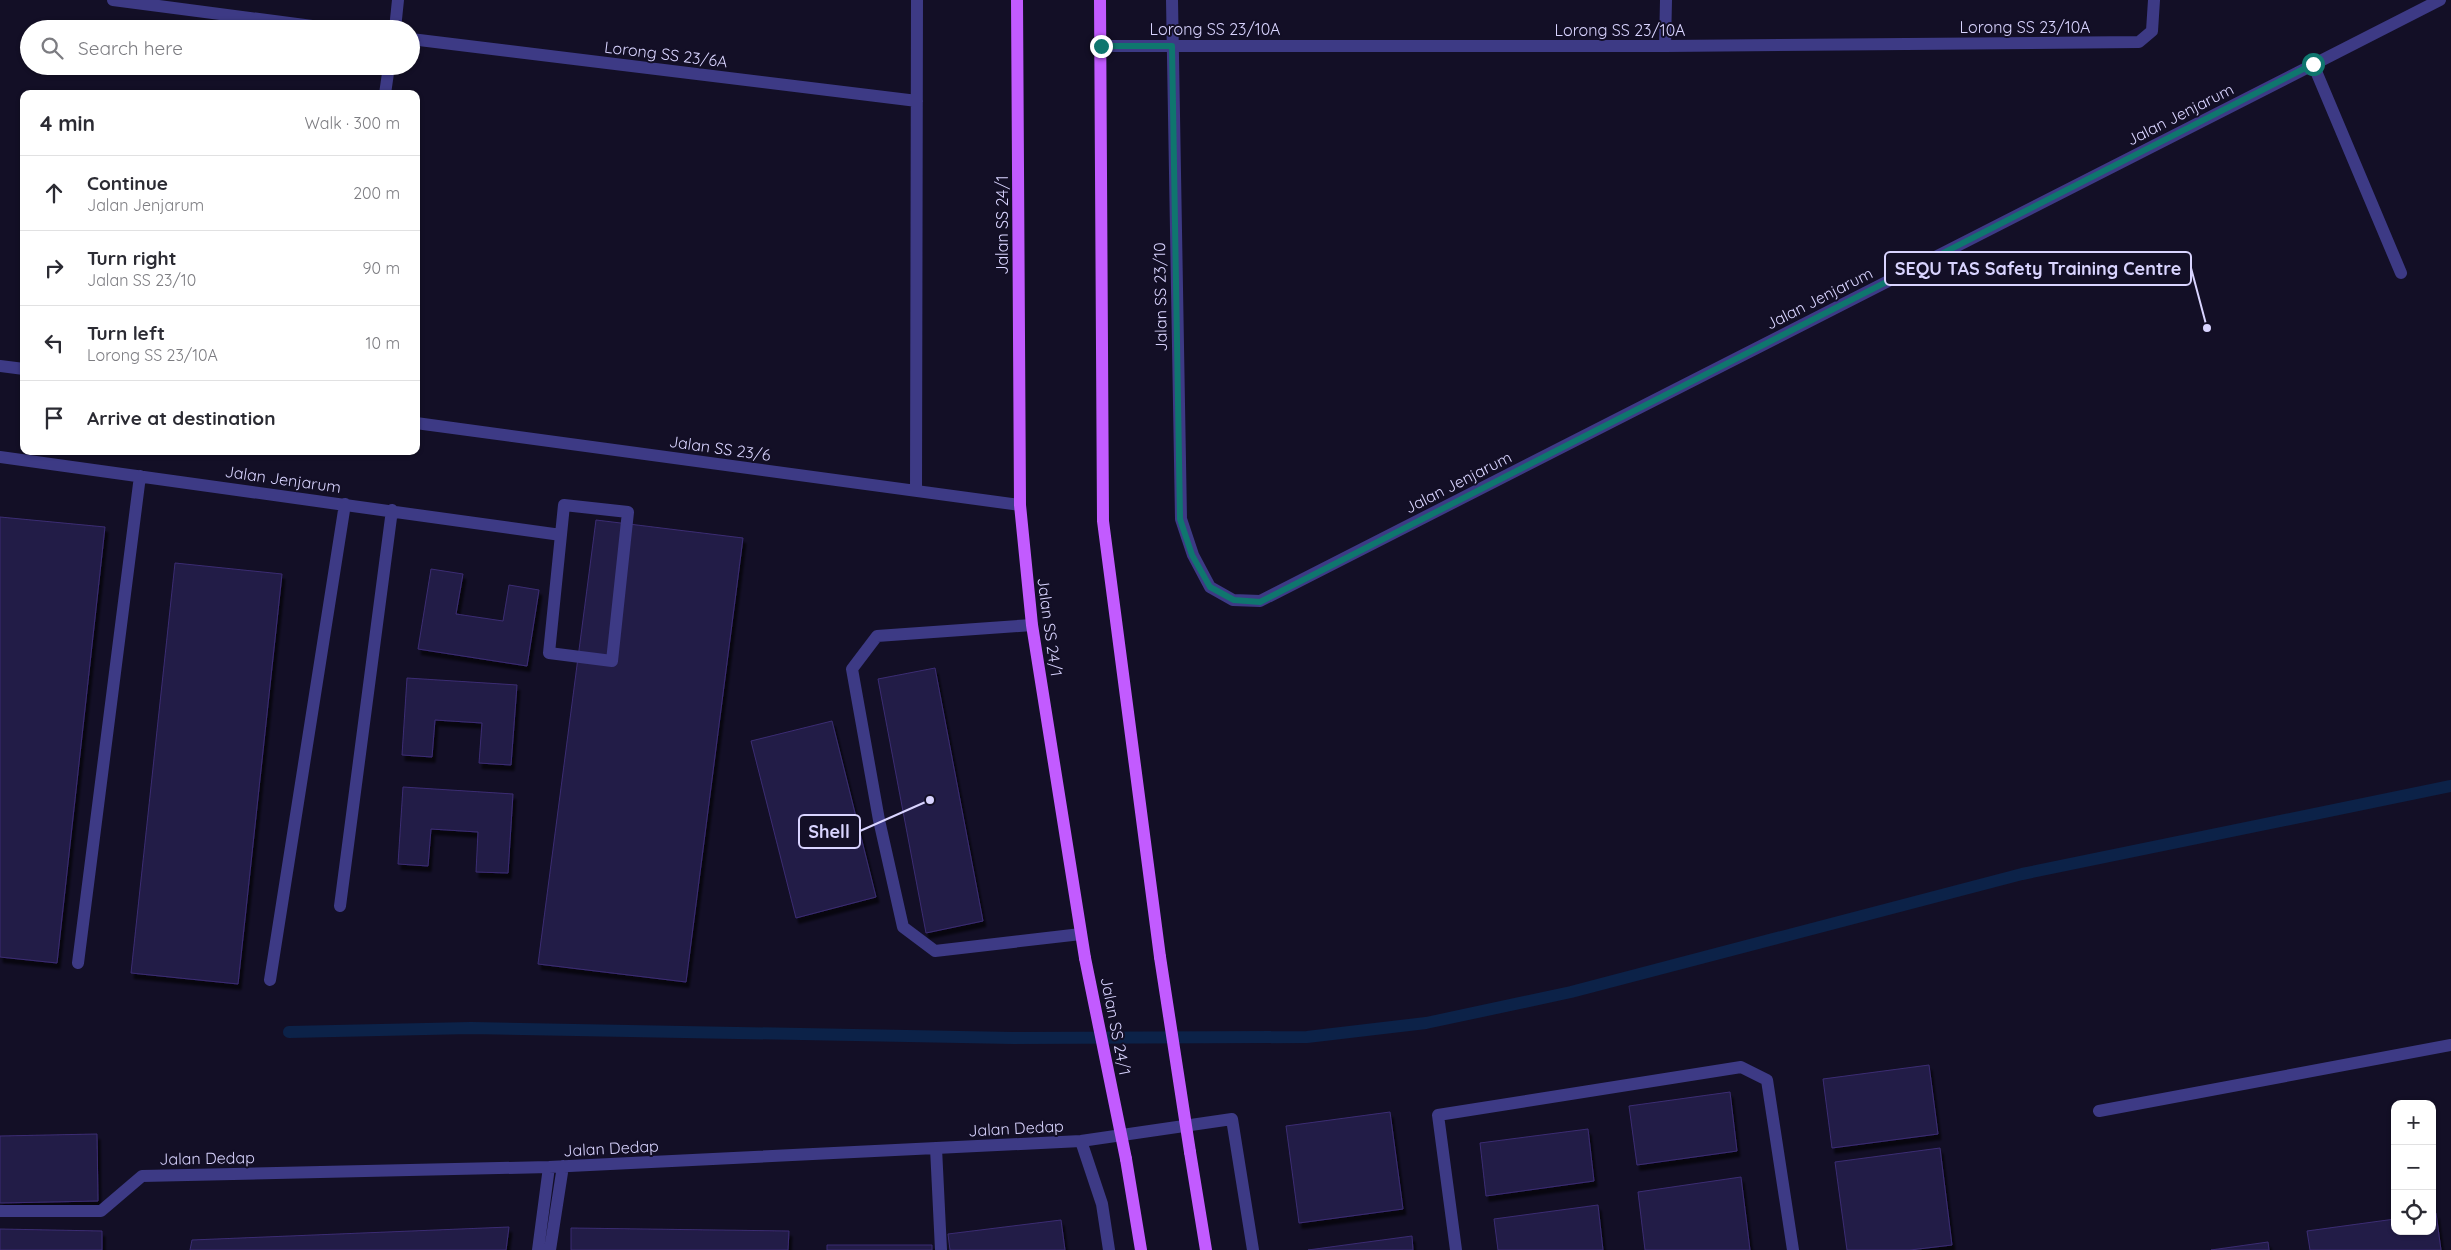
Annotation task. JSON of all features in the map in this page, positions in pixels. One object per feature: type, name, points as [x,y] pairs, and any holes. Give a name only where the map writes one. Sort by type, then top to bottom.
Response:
[{"type":"main road","name":"Jalan SS 24/1","points":[[1016,0],[1020,505],[1032,625],[1081,934],[1126,1159],[1141,1250]]},
{"type":"main road","points":[[1100,0],[1103,521],[1160,957],[1206,1250]]},
{"type":"street","points":[[113,0],[266,20]]},
{"type":"street","points":[[396,20],[398,0]]},
{"type":"street","points":[[916,490],[917,0]]},
{"type":"street","name":"Jalan SS 23/10","points":[[1172,0],[1180,519],[1192,555],[1210,587]]},
{"type":"street","points":[[1665,46],[1666,0]]},
{"type":"street","name":"Lorong SS 23/10A","points":[[1101,46],[1665,46],[2139,42],[2152,31],[2154,0]]},
{"type":"street","name":"Jalan Jenjarum","points":[[1210,587],[1234,600],[1260,602],[2440,0]]},
{"type":"street","name":"Lorong SS 23/6A","points":[[420,39],[917,101]]},
{"type":"street","points":[[2313,64],[2401,273]]},
{"type":"street","points":[[385,90],[387,75]]},
{"type":"street","points":[[0,366],[20,368]]},
{"type":"street","name":"Jalan SS 23/6","points":[[420,424],[1020,505]]},
{"type":"street","name":"Jalan Jenjarum","points":[[0,456],[561,535]]},
{"type":"street","points":[[78,963],[140,476]]},
{"type":"street","points":[[270,980],[345,504]]},
{"type":"street","points":[[564,505],[628,512],[612,661],[549,653],[561,535],[564,505]]},
{"type":"street","points":[[340,906],[392,510]]},
{"type":"street","points":[[1032,625],[877,636],[852,669],[879,820],[903,926],[935,951],[1081,934]]},
{"type":"street","points":[[2099,1111],[2451,1045]]},
{"type":"street","points":[[1456,1250],[1438,1115],[1741,1067],[1767,1080],[1793,1250]]},
{"type":"street","name":"Jalan Dedap","points":[[0,1211],[102,1211],[142,1176],[549,1167],[1081,1141],[1232,1118],[1253,1250]]},
{"type":"street","points":[[1081,1141],[1102,1204],[1109,1250]]},
{"type":"street","points":[[936,1148],[941,1250]]},
{"type":"street","points":[[550,1250],[563,1166]]},
{"type":"street","points":[[538,1250],[549,1167]]},
{"type":"building","points":[[0,517],[105,527],[57,963],[0,957]]},
{"type":"building","points":[[596,520],[743,538],[686,982],[538,964]]},
{"type":"building","points":[[175,563],[282,574],[238,984],[131,973]]},
{"type":"building","points":[[431,569],[463,574],[456,614],[503,621],[509,585],[539,590],[527,666],[418,649]]},
{"type":"building","points":[[935,668],[983,921],[926,933],[878,679]]},
{"type":"building","points":[[407,678],[517,685],[511,765],[479,763],[482,723],[435,720],[432,757],[402,755]]},
{"type":"building","points":[[832,721],[876,897],[796,918],[751,741]]},
{"type":"building","points":[[403,787],[513,794],[508,873],[476,872],[478,832],[431,829],[428,866],[398,864]]},
{"type":"building","points":[[1929,1065],[1938,1134],[1832,1148],[1823,1079]]},
{"type":"building","points":[[1730,1092],[1737,1151],[1637,1165],[1629,1106]]},
{"type":"building","points":[[1390,1112],[1403,1209],[1299,1223],[1286,1126]]},
{"type":"building","points":[[1588,1129],[1594,1181],[1486,1196],[1480,1143]]},
{"type":"building","points":[[97,1134],[98,1201],[0,1203],[0,1136]]},
{"type":"building","points":[[1940,1148],[1952,1245],[1910,1250],[1847,1250],[1835,1162]]},
{"type":"building","points":[[1741,1177],[1750,1250],[1645,1250],[1638,1192]]},
{"type":"building","points":[[1598,1205],[1603,1250],[1498,1250],[1494,1219]]},
{"type":"building","points":[[2436,1213],[2441,1250],[2310,1250],[2307,1231],[2391,1220],[2391,1235],[2436,1235]]},
{"type":"building","points":[[1061,1220],[1065,1250],[950,1250],[948,1234]]},
{"type":"building","points":[[509,1227],[506,1250],[190,1250],[192,1240]]},
{"type":"building","points":[[571,1228],[789,1231],[788,1250],[571,1250]]},
{"type":"building","points":[[0,1229],[102,1231],[102,1250],[0,1250]]},
{"type":"building","points":[[1412,1236],[1413,1250],[1308,1250]]},
{"type":"building","points":[[2268,1242],[2269,1250],[2211,1250]]},
{"type":"building","points":[[827,1245],[932,1245],[932,1250],[827,1250]]},
{"type":"waterway","points":[[289,1032],[471,1028],[1013,1038],[1307,1037],[1426,1023],[1571,992],[2022,874],[2451,786]]},
{"type":"place","name":"SEQU TAS Safety Training Centre","points":[[2207,328]]},
{"type":"place","name":"Shell","points":[[930,800]]},
{"type":"route","points":[[1101,46],[1172,46],[1180,519],[1192,555],[1210,587],[1234,600],[1260,602],[2313,64]]}]
